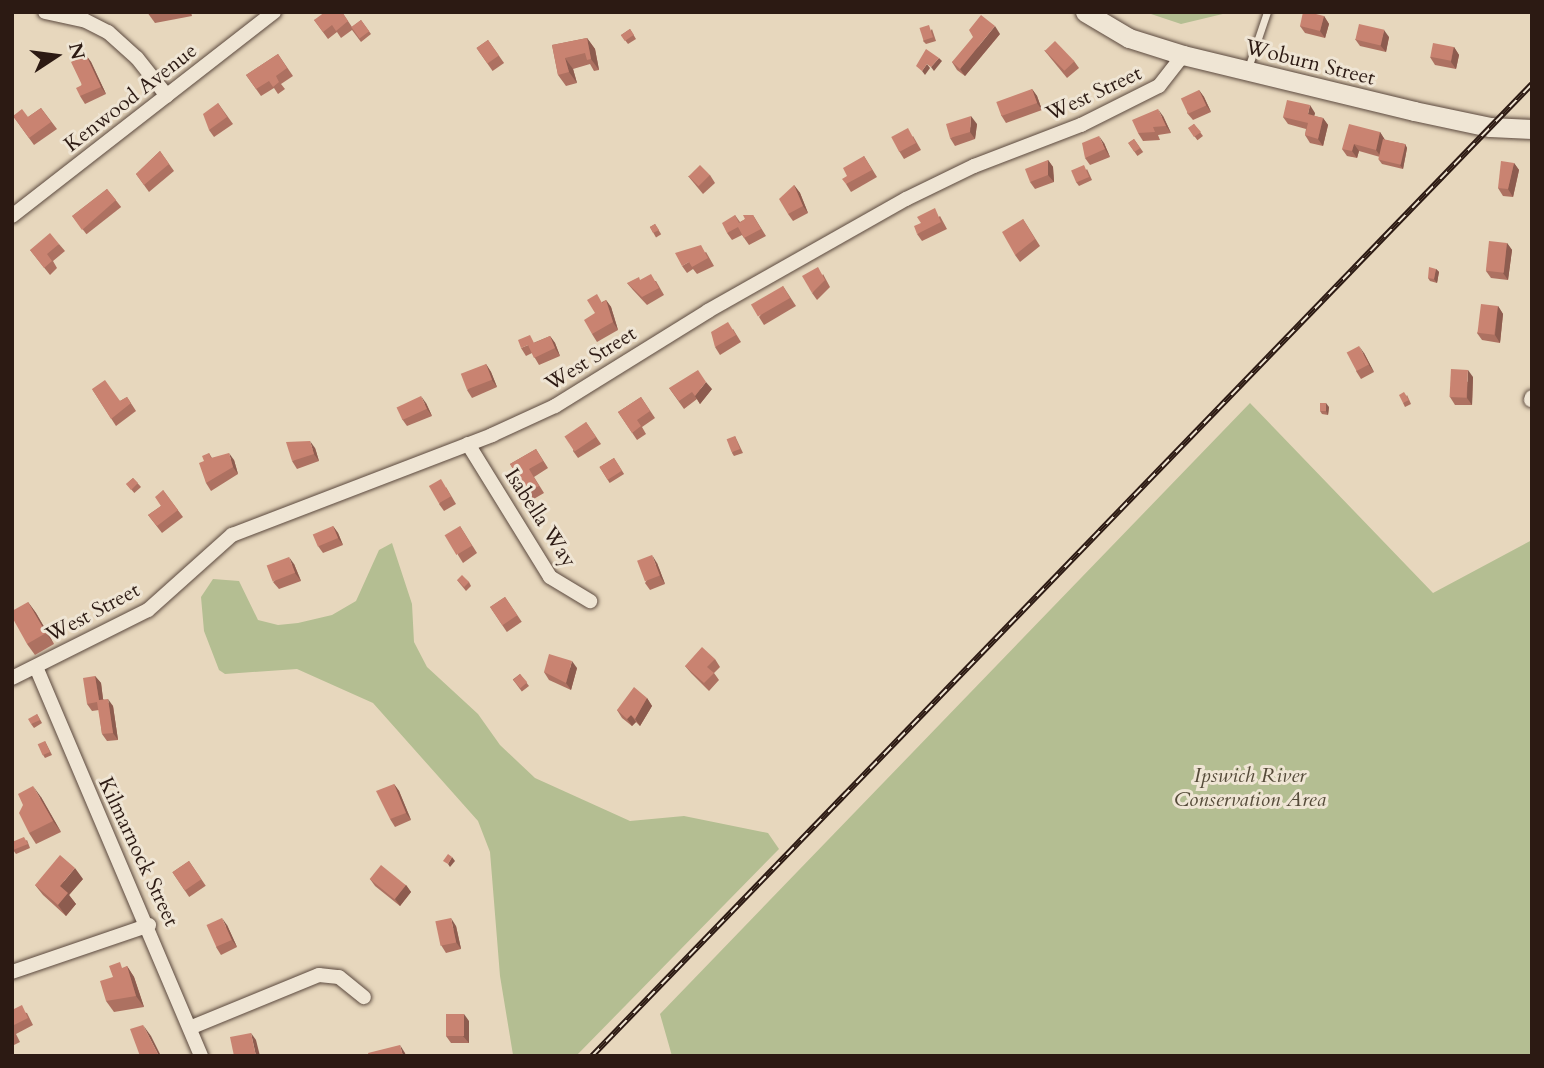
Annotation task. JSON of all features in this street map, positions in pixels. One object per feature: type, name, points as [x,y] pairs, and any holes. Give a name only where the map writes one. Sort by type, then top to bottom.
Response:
[{"type":"street","points":[[45,12],[84,20],[108,32],[137,58],[167,96]]},
{"type":"street","name":"Kenwood Avenue","points":[[12,216],[274,12]]},
{"type":"street","name":"Woburn Street","points":[[1086,12],[1129,38],[1183,55],[1478,125],[1532,129]]},
{"type":"street","name":"West Street","points":[[12,678],[148,610],[213,548],[242,530],[468,444],[580,393],[708,311],[939,182],[1081,125],[1159,86],[1183,55]]},
{"type":"street","name":"Isabella Way","points":[[468,444],[550,577],[590,601]]},
{"type":"street","name":"Kilmarnock Street","points":[[37,667],[76,769],[149,925],[192,1027],[201,1056]]},
{"type":"street","points":[[12,972],[149,925]]},
{"type":"street","points":[[192,1027],[318,975],[338,977],[364,997]]},
{"type":"lane","points":[[1247,71],[1267,12]]},
{"type":"green space","points":[[1145,12],[1231,12],[1181,24]]},
{"type":"green space","name":"Ipswich River Conservation Area","points":[[1250,403],[1433,593],[1532,540],[1532,1056],[672,1056],[660,1014]]},
{"type":"green space","points":[[392,543],[412,604],[414,642],[427,667],[478,714],[500,745],[535,778],[630,821],[684,816],[768,833],[779,849],[576,1056],[513,1055],[500,976],[490,852],[478,821],[373,703],[297,669],[225,674],[219,670],[204,631],[201,597],[213,579],[239,581],[258,620],[278,625],[298,623],[332,615],[356,601],[379,550]]},
{"type":"building","points":[[325,12],[342,12],[348,21],[336,31],[332,25],[323,32],[314,20]]},
{"type":"building","points":[[1303,12],[1324,16],[1320,31],[1300,26]]},
{"type":"building","points":[[981,15],[995,26],[960,69],[952,62],[973,37],[969,30]]},
{"type":"building","points":[[361,20],[369,31],[360,38],[351,27]]},
{"type":"building","points":[[1359,24],[1384,30],[1381,45],[1355,40]]},
{"type":"building","points":[[929,25],[933,37],[924,40],[919,28]]},
{"type":"building","points":[[630,29],[634,35],[625,41],[621,35]]},
{"type":"building","points":[[587,38],[591,59],[587,60],[585,53],[565,58],[569,72],[558,75],[552,45]]},
{"type":"building","points":[[488,40],[499,56],[487,64],[477,48]]},
{"type":"building","points":[[1055,41],[1074,61],[1064,71],[1045,51]]},
{"type":"building","points":[[1433,43],[1454,47],[1451,61],[1430,57]]},
{"type":"building","points":[[926,49],[939,58],[931,67],[927,64],[922,71],[916,66]]},
{"type":"building","points":[[278,54],[287,68],[276,76],[279,82],[273,87],[269,81],[256,89],[246,75]]},
{"type":"building","points":[[86,55],[101,87],[80,96],[76,88],[82,85],[71,62]]},
{"type":"building","points":[[1032,89],[1037,103],[1001,116],[996,102]]},
{"type":"building","points":[[1199,90],[1206,105],[1188,114],[1181,98]]},
{"type":"building","points":[[1287,100],[1310,105],[1308,114],[1323,118],[1318,139],[1305,135],[1308,123],[1283,117]]},
{"type":"building","points":[[218,103],[227,117],[209,130],[203,114]]},
{"type":"building","points":[[41,108],[51,122],[29,138],[13,116],[22,109],[28,117]]},
{"type":"building","points":[[1158,109],[1166,126],[1153,127],[1155,132],[1138,133],[1132,120]]},
{"type":"building","points":[[971,116],[970,132],[950,138],[946,124]]},
{"type":"building","points":[[1194,124],[1201,132],[1194,137],[1188,128]]},
{"type":"building","points":[[1349,124],[1380,132],[1376,150],[1354,144],[1352,151],[1342,149]]},
{"type":"building","points":[[908,128],[916,143],[899,152],[891,137]]},
{"type":"building","points":[[1099,136],[1105,149],[1085,158],[1082,143]]},
{"type":"building","points":[[1134,139],[1140,148],[1134,152],[1128,143]]},
{"type":"building","points":[[1383,139],[1405,144],[1401,165],[1378,159]]},
{"type":"building","points":[[160,151],[169,164],[144,185],[136,174]]},
{"type":"building","points":[[864,156],[872,170],[846,184],[842,179],[847,176],[843,168]]},
{"type":"building","points":[[1048,160],[1048,175],[1030,182],[1025,169]]},
{"type":"building","points":[[1501,161],[1514,163],[1508,189],[1498,188]]},
{"type":"building","points":[[700,165],[710,175],[699,186],[689,176]]},
{"type":"building","points":[[1084,165],[1089,177],[1076,182],[1071,170]]},
{"type":"building","points":[[794,185],[803,206],[788,214],[779,199]]},
{"type":"building","points":[[107,189],[116,200],[82,230],[72,216]]},
{"type":"building","points":[[935,208],[941,222],[917,234],[914,226],[921,223],[917,217]]},
{"type":"building","points":[[735,215],[739,223],[745,219],[743,215],[753,215],[761,229],[744,238],[738,227],[727,233],[722,223]]},
{"type":"building","points":[[1023,219],[1035,239],[1015,255],[1002,232]]},
{"type":"building","points":[[655,224],[659,230],[653,233],[650,227]]},
{"type":"building","points":[[50,233],[59,244],[47,254],[52,261],[44,268],[30,250]]},
{"type":"building","points":[[1489,241],[1507,243],[1504,273],[1486,271]]},
{"type":"building","points":[[701,245],[708,258],[692,267],[689,262],[682,266],[675,253]]},
{"type":"building","points":[[818,267],[825,280],[812,293],[802,276]]},
{"type":"building","points":[[1429,267],[1436,269],[1434,279],[1428,278]]},
{"type":"building","points":[[651,274],[659,288],[642,297],[627,283],[639,277],[640,280]]},
{"type":"building","points":[[783,286],[790,298],[758,317],[751,304]]},
{"type":"building","points":[[597,294],[602,303],[606,300],[613,322],[592,334],[584,320],[595,313],[587,300]]},
{"type":"building","points":[[1481,304],[1498,306],[1494,335],[1477,333]]},
{"type":"building","points":[[728,322],[736,335],[715,347],[711,332]]},
{"type":"building","points":[[530,335],[534,343],[550,336],[555,348],[534,358],[528,345],[521,348],[518,340]]},
{"type":"building","points":[[1359,346],[1369,365],[1356,371],[1347,353]]},
{"type":"building","points":[[486,364],[492,380],[467,390],[461,374]]},
{"type":"building","points":[[1451,369],[1468,370],[1467,398],[1450,397]]},
{"type":"building","points":[[698,370],[706,382],[695,396],[692,392],[679,401],[669,388]]},
{"type":"building","points":[[105,380],[120,401],[127,397],[131,403],[111,419],[92,389]]},
{"type":"building","points":[[1404,392],[1409,400],[1403,403],[1399,395]]},
{"type":"building","points":[[421,396],[427,409],[402,420],[397,407]]},
{"type":"building","points":[[641,397],[650,411],[637,420],[641,426],[632,433],[618,412]]},
{"type":"building","points":[[1320,403],[1326,403],[1326,411],[1320,411]]},
{"type":"building","points":[[586,422],[596,437],[575,451],[564,437]]},
{"type":"building","points":[[735,436],[740,449],[732,452],[727,439]]},
{"type":"building","points":[[310,441],[314,454],[292,461],[286,442]]},
{"type":"building","points":[[536,449],[543,461],[529,469],[539,486],[527,492],[510,464]]},
{"type":"building","points":[[209,453],[211,458],[229,453],[233,467],[206,483],[199,463],[204,461],[202,456]]},
{"type":"building","points":[[614,458],[622,471],[608,480],[600,467]]},
{"type":"building","points":[[133,478],[138,483],[131,490],[126,484]]},
{"type":"building","points":[[441,479],[451,496],[439,503],[429,486]]},
{"type":"building","points":[[163,490],[178,510],[157,526],[148,515],[161,506],[155,497]]},
{"type":"building","points":[[333,526],[338,538],[318,547],[313,535]]},
{"type":"building","points":[[460,526],[472,546],[456,555],[445,535]]},
{"type":"building","points":[[652,555],[660,576],[645,581],[637,561]]},
{"type":"building","points":[[289,557],[295,573],[273,581],[267,566]]},
{"type":"building","points":[[462,575],[469,582],[464,587],[457,580]]},
{"type":"building","points":[[505,597],[517,615],[502,625],[490,607]]},
{"type":"building","points":[[28,602],[46,633],[27,644],[12,617],[12,611]]},
{"type":"building","points":[[702,647],[715,659],[707,667],[714,673],[704,683],[685,666]]},
{"type":"building","points":[[549,654],[572,661],[566,683],[544,672]]},
{"type":"building","points":[[520,674],[527,682],[520,688],[513,680]]},
{"type":"building","points":[[95,676],[99,700],[108,699],[113,733],[102,734],[97,702],[87,704],[83,678]]},
{"type":"building","points":[[634,687],[647,698],[635,719],[631,715],[627,719],[617,710]]},
{"type":"building","points":[[37,714],[40,720],[31,724],[28,719]]},
{"type":"building","points":[[45,741],[50,752],[43,755],[38,744]]},
{"type":"building","points":[[394,784],[406,813],[390,819],[376,791]]},
{"type":"building","points":[[33,786],[53,821],[29,833],[19,813],[23,805],[18,794]]},
{"type":"building","points":[[24,837],[28,844],[13,850],[12,842]]},
{"type":"building","points":[[448,854],[452,857],[448,864],[443,861]]},
{"type":"building","points":[[60,855],[75,868],[60,886],[68,893],[58,905],[35,885]]},
{"type":"building","points":[[189,861],[201,879],[185,890],[172,872]]},
{"type":"building","points":[[381,865],[406,885],[395,899],[370,879]]},
{"type":"building","points":[[222,918],[232,940],[216,947],[206,925]]},
{"type":"building","points":[[451,918],[456,942],[441,946],[435,921]]},
{"type":"building","points":[[120,962],[122,968],[127,966],[136,996],[106,1001],[100,981],[113,977],[109,966]]},
{"type":"building","points":[[22,1005],[28,1018],[12,1026],[12,1010]]},
{"type":"building","points":[[446,1014],[464,1014],[464,1036],[446,1036]]},
{"type":"building","points":[[143,1025],[159,1056],[140,1056],[130,1029]]},
{"type":"building","points":[[251,1033],[256,1056],[234,1056],[230,1037]]},
{"type":"building","points":[[400,1045],[403,1056],[369,1056],[368,1053]]},
{"type":"railway","points":[[592,1056],[1532,84]]}]
